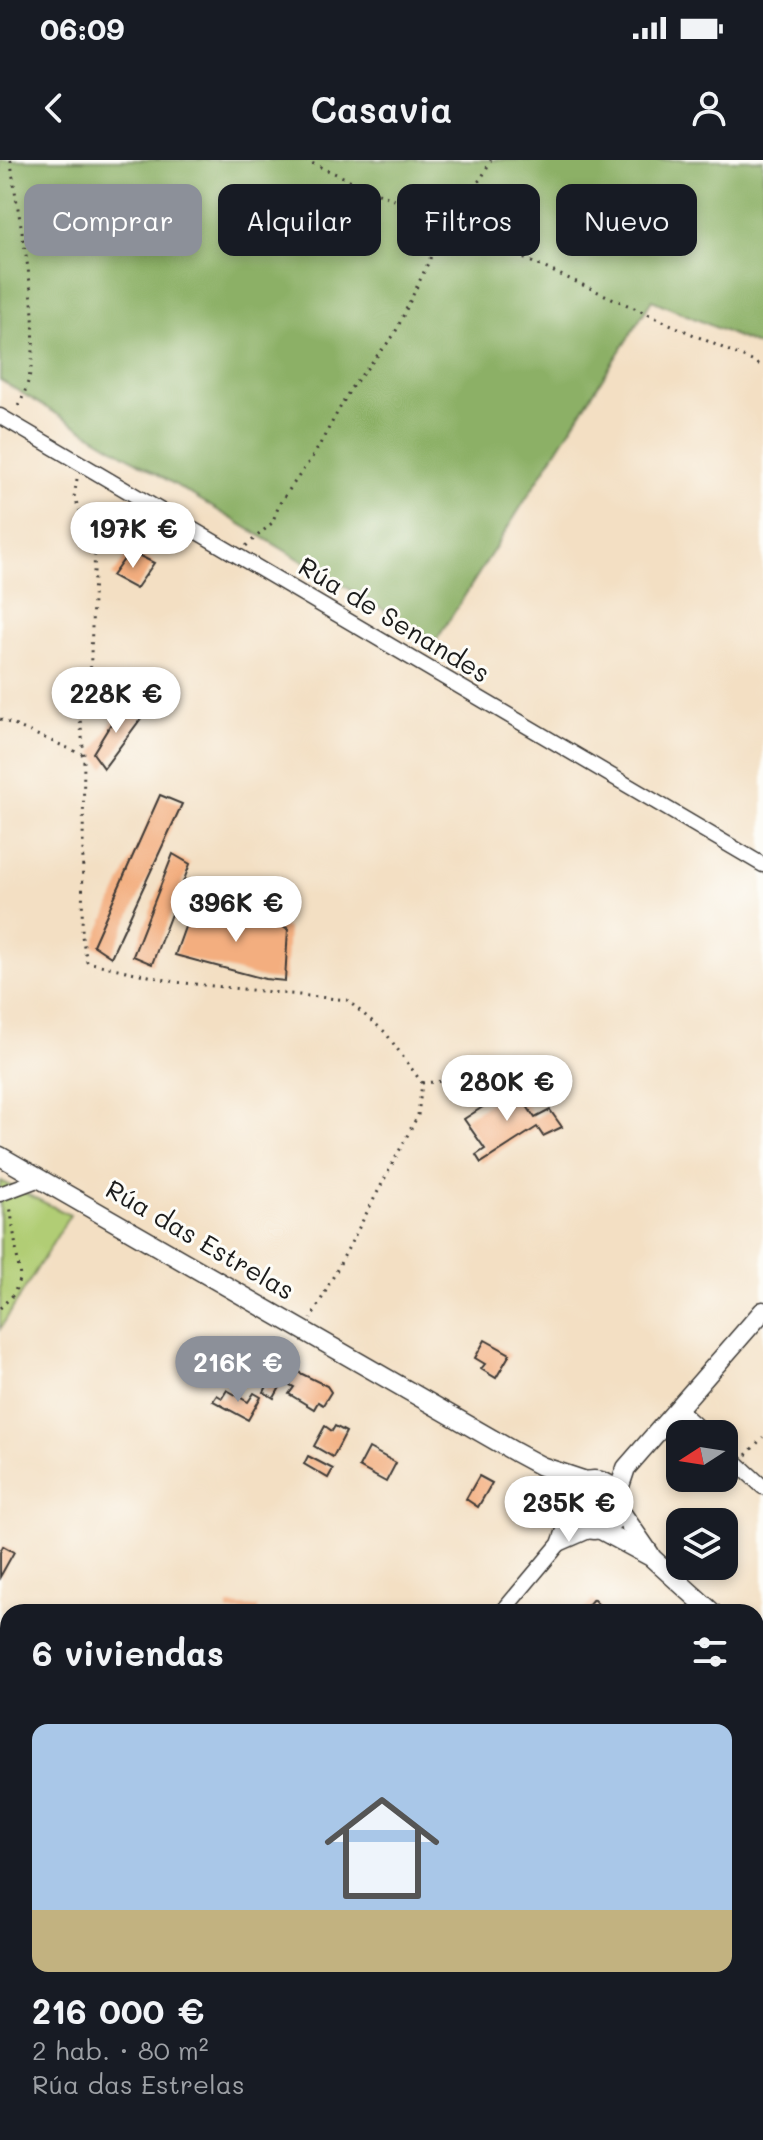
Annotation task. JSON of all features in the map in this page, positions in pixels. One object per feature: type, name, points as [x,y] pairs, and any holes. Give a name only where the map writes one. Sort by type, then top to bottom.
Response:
[{"type":"street","name":"Rúa de Senandes","points":[[4,418],[763,865]]},
{"type":"street","name":"Rúa das Estrelas","points":[[0,1156],[541,1466],[593,1480]]},
{"type":"street","points":[[5,1192],[40,1179]]},
{"type":"street","points":[[559,1544],[613,1522],[626,1468],[763,1311]]},
{"type":"street","points":[[677,1408],[690,1420]]},
{"type":"street","points":[[738,1464],[763,1487]]},
{"type":"street","name":"Rúa das Estrelas","points":[[541,1466],[570,1506]]},
{"type":"street","points":[[509,1604],[559,1544],[576,1487],[626,1468]]},
{"type":"street","points":[[593,1480],[610,1485],[651,1557]]},
{"type":"street","points":[[570,1506],[578,1524],[651,1557],[703,1604]]},
{"type":"path","points":[[4,418],[24,398],[32,336],[28,254],[14,195],[11,160]]},
{"type":"path","points":[[305,160],[397,200]]},
{"type":"path","points":[[475,184],[491,160]]},
{"type":"path","points":[[239,556],[272,523],[280,503],[315,453],[351,388],[394,335],[431,256]]},
{"type":"path","points":[[521,256],[763,366]]},
{"type":"path","points":[[77,480],[74,497],[95,545],[90,682],[80,719],[84,755],[82,936],[87,962],[175,982],[347,1000],[385,1032],[422,1083],[418,1115],[316,1311]]},
{"type":"path","points":[[0,719],[84,755]]},
{"type":"path","points":[[422,1083],[514,1075],[530,1087]]},
{"type":"path","points":[[0,1308],[14,1294],[20,1277],[5,1192]]},
{"type":"path","points":[[738,1462],[763,1437]]},
{"type":"green space","points":[[0,160],[763,160],[763,348],[652,300],[436,641],[0,380]]},
{"type":"green space","points":[[0,1181],[70,1215],[0,1329]]},
{"type":"green space","points":[[591,1488],[603,1493],[608,1505],[603,1517],[591,1522],[579,1517],[574,1505],[579,1493]]},
{"type":"building","points":[[130,551],[154,563],[136,589],[112,576]]},
{"type":"building","points":[[123,704],[142,717],[104,768],[93,753]]},
{"type":"building","points":[[160,795],[182,804],[111,957],[93,945]]},
{"type":"building","points":[[173,854],[190,864],[152,964],[133,956]]},
{"type":"building","points":[[210,907],[288,928],[285,981],[265,979],[175,955],[189,916],[205,920]]},
{"type":"building","points":[[514,1087],[535,1118],[550,1110],[562,1127],[543,1136],[537,1127],[481,1163],[476,1155],[485,1149],[464,1119]]},
{"type":"building","points":[[485,1340],[510,1354],[496,1378],[481,1369],[485,1364],[475,1358]]},
{"type":"building","points":[[282,1367],[289,1371],[274,1398],[264,1392],[273,1374],[277,1376]]},
{"type":"building","points":[[296,1371],[327,1386],[331,1392],[323,1405],[318,1402],[314,1409],[289,1394],[294,1387],[288,1384]]},
{"type":"building","points":[[227,1390],[248,1402],[254,1393],[261,1397],[248,1420],[213,1401],[217,1395],[222,1398]]},
{"type":"building","points":[[325,1426],[332,1431],[335,1426],[346,1432],[333,1457],[314,1446]]},
{"type":"building","points":[[369,1448],[396,1463],[386,1482],[359,1467]]},
{"type":"building","points":[[308,1456],[333,1469],[328,1478],[304,1464]]},
{"type":"building","points":[[479,1476],[492,1483],[478,1507],[466,1499]]},
{"type":"building","points":[[3,1546],[14,1552],[0,1577],[0,1552]]}]
